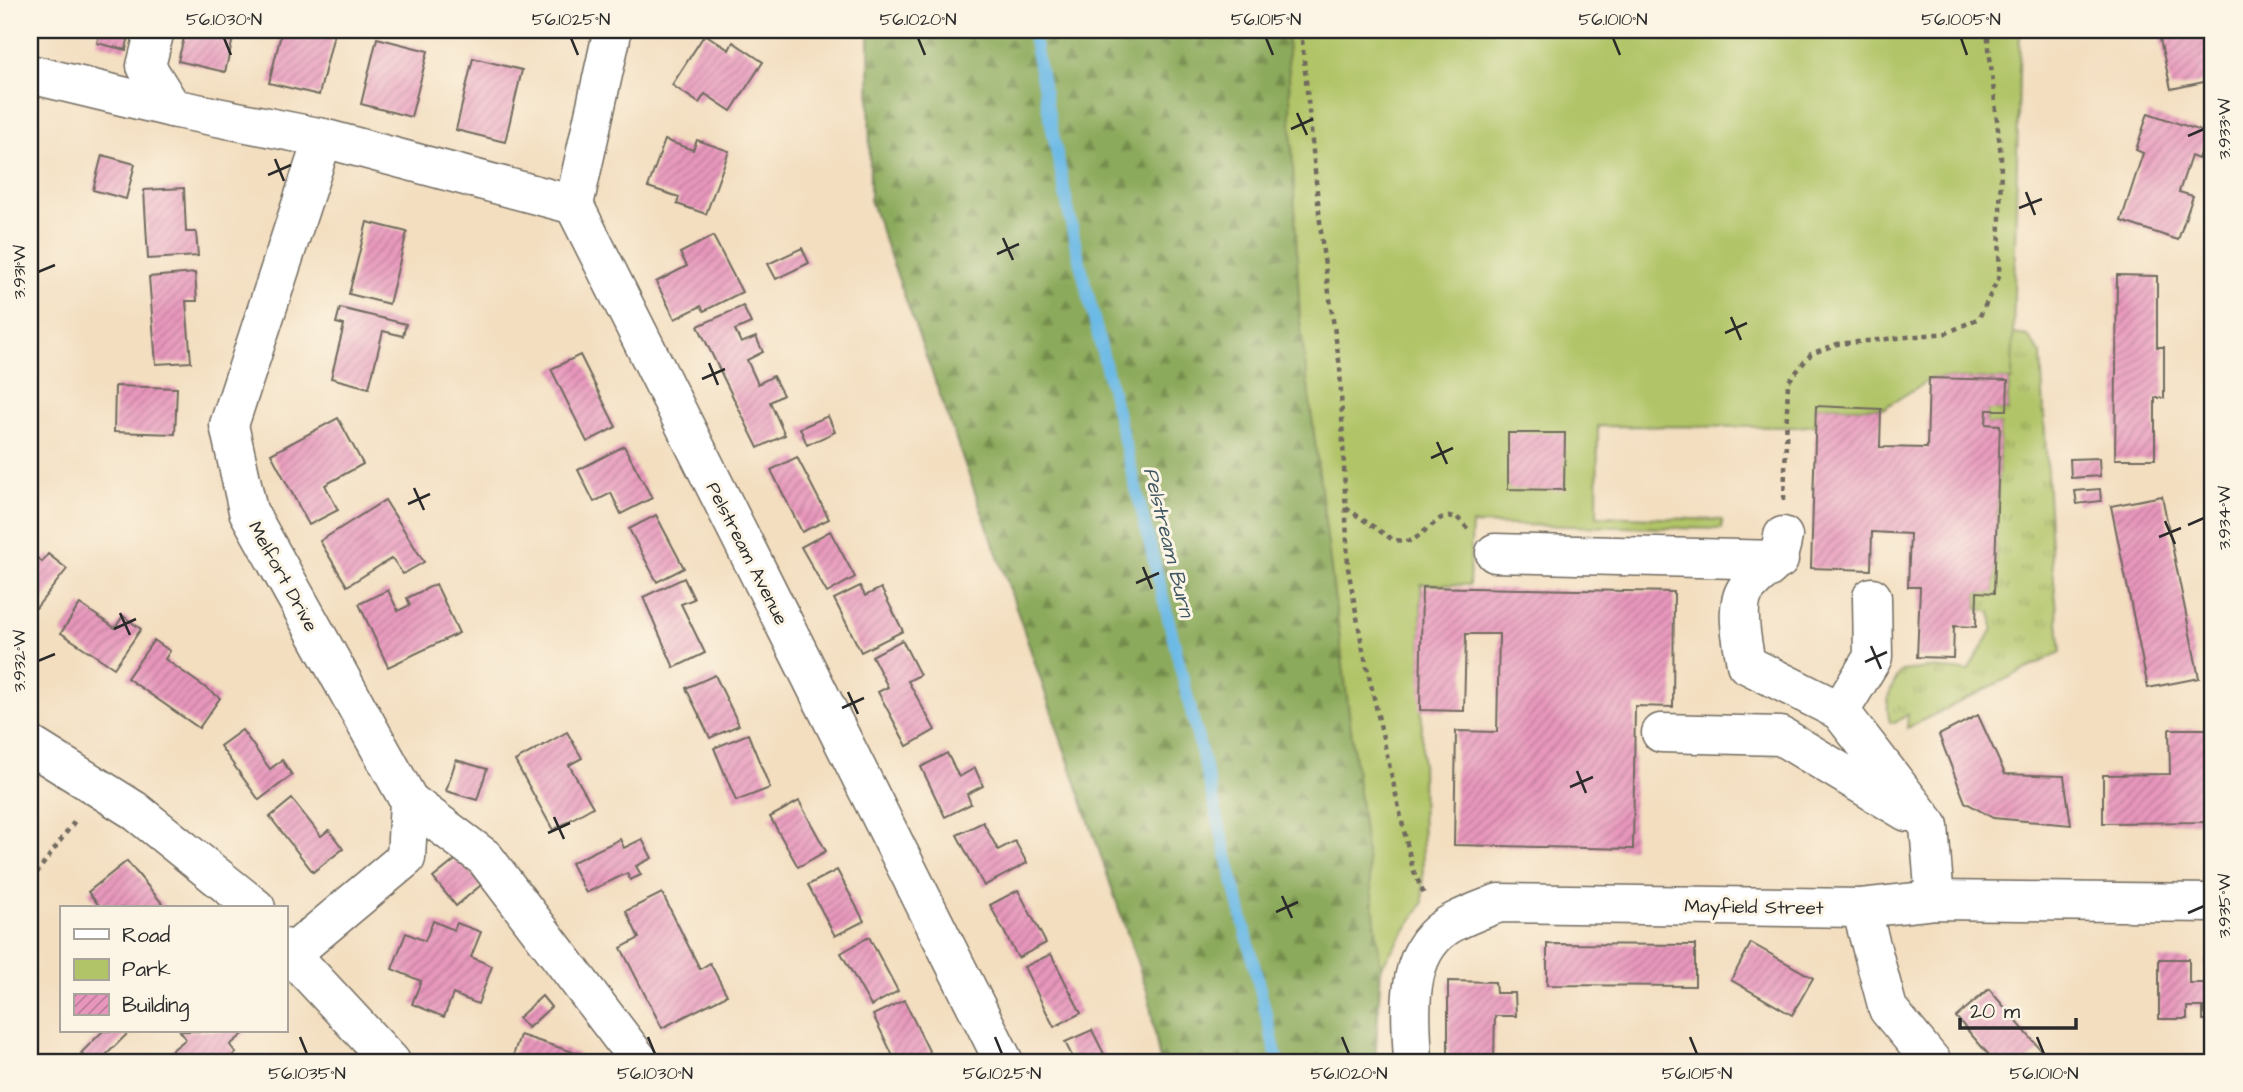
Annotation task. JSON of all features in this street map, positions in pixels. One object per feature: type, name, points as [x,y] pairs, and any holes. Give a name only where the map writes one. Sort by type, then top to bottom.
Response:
[{"type":"street","points":[[155,30],[146,66],[172,108]]},
{"type":"street","points":[[30,74],[172,108],[323,138],[574,205],[611,38],[609,30]]},
{"type":"street","name":"Melfort Drive","points":[[323,138],[229,425],[248,510],[409,801]]},
{"type":"street","name":"Pelstream Avenue","points":[[574,205],[1004,1062]]},
{"type":"street","points":[[1495,553],[1781,548]]},
{"type":"street","points":[[1781,548],[1745,590],[1739,623],[1746,664],[1840,711],[1930,826],[1935,900]]},
{"type":"street","points":[[1840,711],[1874,657],[1872,597]]},
{"type":"street","points":[[1661,733],[1781,736],[1930,826]]},
{"type":"street","points":[[30,745],[134,810],[254,906]]},
{"type":"street","points":[[391,1062],[288,952],[406,858],[409,801]]},
{"type":"street","points":[[409,801],[485,858],[640,1062]]},
{"type":"street","name":"Mayfield Street","points":[[1413,1062],[1410,988],[1427,943],[1452,923],[1499,903],[1861,908],[1935,900],[2213,903]]},
{"type":"street","points":[[1861,908],[1888,1009],[1932,1062]]},
{"type":"path","points":[[1301,30],[1323,252],[1340,367],[1348,568],[1413,870],[1442,931]]},
{"type":"path","points":[[1781,548],[1787,382],[1811,354],[1838,344],[1947,333],[1979,318],[1999,277],[2001,156],[1987,30]]},
{"type":"path","points":[[1345,508],[1393,540],[1412,541],[1441,518],[1456,516],[1495,553]]},
{"type":"path","points":[[30,882],[99,788]]},
{"type":"green space","points":[[869,30],[1287,30],[1300,321],[1381,967],[1375,1062],[1160,1062],[1148,994],[1009,587],[870,200]]},
{"type":"green space","points":[[1287,30],[2020,30],[2012,380],[1932,378],[1884,408],[1816,406],[1816,425],[1598,426],[1597,516],[1722,520],[1722,529],[1472,524],[1469,585],[1421,584],[1423,903],[1381,967],[1300,321]]},
{"type":"green space","points":[[2013,334],[2028,336],[2041,354],[2051,549],[2061,652],[1907,728],[1908,714],[1895,723],[1890,722],[1888,715],[1889,695],[1901,671],[1928,668],[1968,671],[1993,629],[1991,612],[1977,609],[1977,592],[1994,592],[2000,425],[1986,424],[1987,410],[2007,410]]},
{"type":"building","points":[[100,30],[130,30],[126,50],[97,43]]},
{"type":"building","points":[[186,30],[235,30],[225,72],[178,61]]},
{"type":"building","points":[[282,30],[335,30],[319,95],[269,83]]},
{"type":"building","points":[[2158,30],[2211,30],[2213,80],[2171,89]]},
{"type":"building","points":[[705,34],[729,50],[733,42],[763,62],[731,111],[705,94],[699,103],[672,85]]},
{"type":"building","points":[[377,38],[428,51],[411,117],[361,104]]},
{"type":"building","points":[[473,58],[522,70],[505,142],[456,130]]},
{"type":"building","points":[[2148,113],[2207,133],[2198,159],[2191,156],[2179,192],[2193,196],[2178,240],[2121,221],[2143,153],[2136,150]]},
{"type":"building","points":[[665,140],[693,150],[697,140],[729,151],[706,214],[677,204],[679,197],[648,187]]},
{"type":"building","points":[[102,155],[135,164],[126,199],[93,190]]},
{"type":"building","points":[[184,188],[186,232],[196,232],[198,256],[148,259],[144,190]]},
{"type":"building","points":[[367,222],[407,232],[389,304],[349,294]]},
{"type":"building","points":[[713,236],[742,292],[704,311],[701,306],[675,319],[656,282],[687,266],[680,253]]},
{"type":"building","points":[[802,248],[809,263],[776,279],[768,264]]},
{"type":"building","points":[[195,273],[197,301],[186,301],[191,362],[156,364],[149,277]]},
{"type":"building","points":[[2117,275],[2157,276],[2157,347],[2164,347],[2164,398],[2155,398],[2155,459],[2115,459]]},
{"type":"building","points":[[743,306],[751,323],[735,330],[741,343],[756,337],[763,352],[747,360],[758,384],[773,376],[783,395],[770,402],[785,435],[758,448],[698,326]]},
{"type":"building","points":[[340,308],[406,324],[403,336],[383,331],[369,388],[331,378],[344,325],[336,323]]},
{"type":"building","points":[[580,355],[616,427],[587,442],[551,369]]},
{"type":"building","points":[[1929,378],[2008,380],[2007,410],[1987,410],[1986,424],[2000,425],[1994,593],[1977,592],[1976,627],[1954,626],[1953,658],[1917,657],[1920,587],[1908,587],[1910,534],[1872,532],[1871,570],[1811,568],[1816,406],[1881,409],[1880,447],[1927,448]]},
{"type":"building","points":[[115,386],[177,388],[175,434],[114,432]]},
{"type":"building","points":[[828,416],[835,432],[807,445],[800,428]]},
{"type":"building","points":[[338,418],[363,464],[325,485],[338,510],[309,525],[271,454]]},
{"type":"building","points":[[1508,433],[1565,433],[1564,490],[1508,489]]},
{"type":"building","points":[[624,446],[652,498],[621,514],[611,493],[594,502],[578,470]]},
{"type":"building","points":[[797,457],[829,519],[802,532],[771,470]]},
{"type":"building","points":[[2099,458],[2100,476],[2071,478],[2070,459]]},
{"type":"building","points":[[2100,489],[2101,501],[2077,504],[2075,491]]},
{"type":"building","points":[[2162,496],[2199,678],[2148,688],[2111,506]]},
{"type":"building","points":[[385,500],[424,562],[403,574],[392,558],[347,586],[320,541]]},
{"type":"building","points":[[656,515],[684,568],[657,582],[629,529]]},
{"type":"building","points":[[830,531],[855,577],[827,593],[801,547]]},
{"type":"building","points":[[30,552],[42,562],[48,554],[67,569],[36,608],[30,603]]},
{"type":"building","points":[[684,578],[694,599],[681,604],[705,653],[674,668],[643,597]]},
{"type":"building","points":[[436,584],[459,633],[388,667],[359,604],[388,590],[398,611],[410,605],[407,598]]},
{"type":"building","points":[[860,586],[865,596],[881,588],[903,631],[861,652],[834,599]]},
{"type":"building","points":[[1422,587],[1674,592],[1673,707],[1635,706],[1633,849],[1454,845],[1456,731],[1497,732],[1499,634],[1466,634],[1464,711],[1420,710]]},
{"type":"building","points":[[80,604],[115,628],[123,616],[141,629],[114,668],[61,633]]},
{"type":"building","points":[[154,640],[170,651],[165,659],[220,698],[199,728],[127,678]]},
{"type":"building","points":[[902,640],[920,675],[908,681],[935,730],[907,746],[878,692],[888,687],[872,656]]},
{"type":"building","points":[[715,675],[739,725],[710,738],[686,688]]},
{"type":"building","points":[[1978,715],[2005,774],[2064,776],[2071,825],[1993,818],[1965,802],[1939,735]]},
{"type":"building","points":[[2169,729],[2213,729],[2213,822],[2103,823],[2103,775],[2170,774]]},
{"type":"building","points":[[242,730],[270,769],[282,760],[292,775],[259,800],[220,746]]},
{"type":"building","points":[[567,732],[582,758],[569,765],[593,807],[553,830],[515,761]]},
{"type":"building","points":[[748,734],[770,788],[736,801],[714,748]]},
{"type":"building","points":[[947,753],[959,777],[975,768],[983,786],[967,794],[971,804],[945,817],[921,767]]},
{"type":"building","points":[[456,760],[487,769],[477,800],[446,791]]},
{"type":"building","points":[[292,799],[321,836],[329,830],[343,849],[313,872],[270,817]]},
{"type":"building","points":[[799,801],[826,851],[798,867],[770,817]]},
{"type":"building","points":[[983,822],[998,850],[1015,841],[1027,863],[984,886],[957,835]]},
{"type":"building","points":[[620,839],[624,848],[642,839],[652,858],[636,866],[641,875],[630,880],[627,873],[586,893],[571,863]]},
{"type":"building","points":[[459,857],[481,885],[456,906],[433,878]]},
{"type":"building","points":[[127,861],[164,906],[99,906],[88,892]]},
{"type":"building","points":[[837,870],[864,921],[835,936],[808,885]]},
{"type":"building","points":[[1018,890],[1046,943],[1018,958],[990,905]]},
{"type":"building","points":[[662,893],[700,969],[710,963],[727,995],[662,1028],[621,948],[639,938],[626,911]]},
{"type":"building","points":[[433,921],[454,930],[457,923],[481,932],[471,957],[492,966],[478,1004],[453,994],[444,1017],[412,1004],[421,981],[392,969],[406,933],[425,941]]},
{"type":"building","points":[[869,937],[898,991],[871,1006],[841,953]]},
{"type":"building","points":[[1751,943],[1813,978],[1792,1015],[1731,980]]},
{"type":"building","points":[[1547,944],[1695,945],[1695,986],[1547,985]]},
{"type":"building","points":[[1051,954],[1081,1013],[1054,1027],[1024,967]]},
{"type":"building","points":[[2159,959],[2189,959],[2189,983],[2206,983],[2205,959],[2213,959],[2213,1020],[2203,1020],[2203,1007],[2187,1007],[2187,1019],[2159,1019]]},
{"type":"building","points":[[1448,981],[1495,982],[1496,993],[1515,993],[1516,1016],[1495,1016],[1494,1060],[1448,1060]]},
{"type":"building","points":[[1989,989],[2041,1050],[2026,1062],[1995,1062],[1956,1017]]},
{"type":"building","points":[[542,996],[551,1007],[528,1028],[518,1018]]},
{"type":"building","points":[[904,1000],[933,1059],[927,1062],[896,1062],[873,1015]]},
{"type":"building","points":[[1092,1030],[1108,1062],[1075,1062],[1065,1042]]},
{"type":"building","points":[[102,1032],[129,1032],[99,1062],[90,1062],[81,1053]]},
{"type":"building","points":[[181,1032],[246,1032],[230,1045],[236,1053],[224,1062],[179,1062],[171,1051],[186,1039]]},
{"type":"building","points":[[520,1035],[579,1054],[577,1062],[511,1062]]},
{"type":"waterway","name":"Pelstream Burn","points":[[1032,30],[1074,238],[1278,1062]]}]
